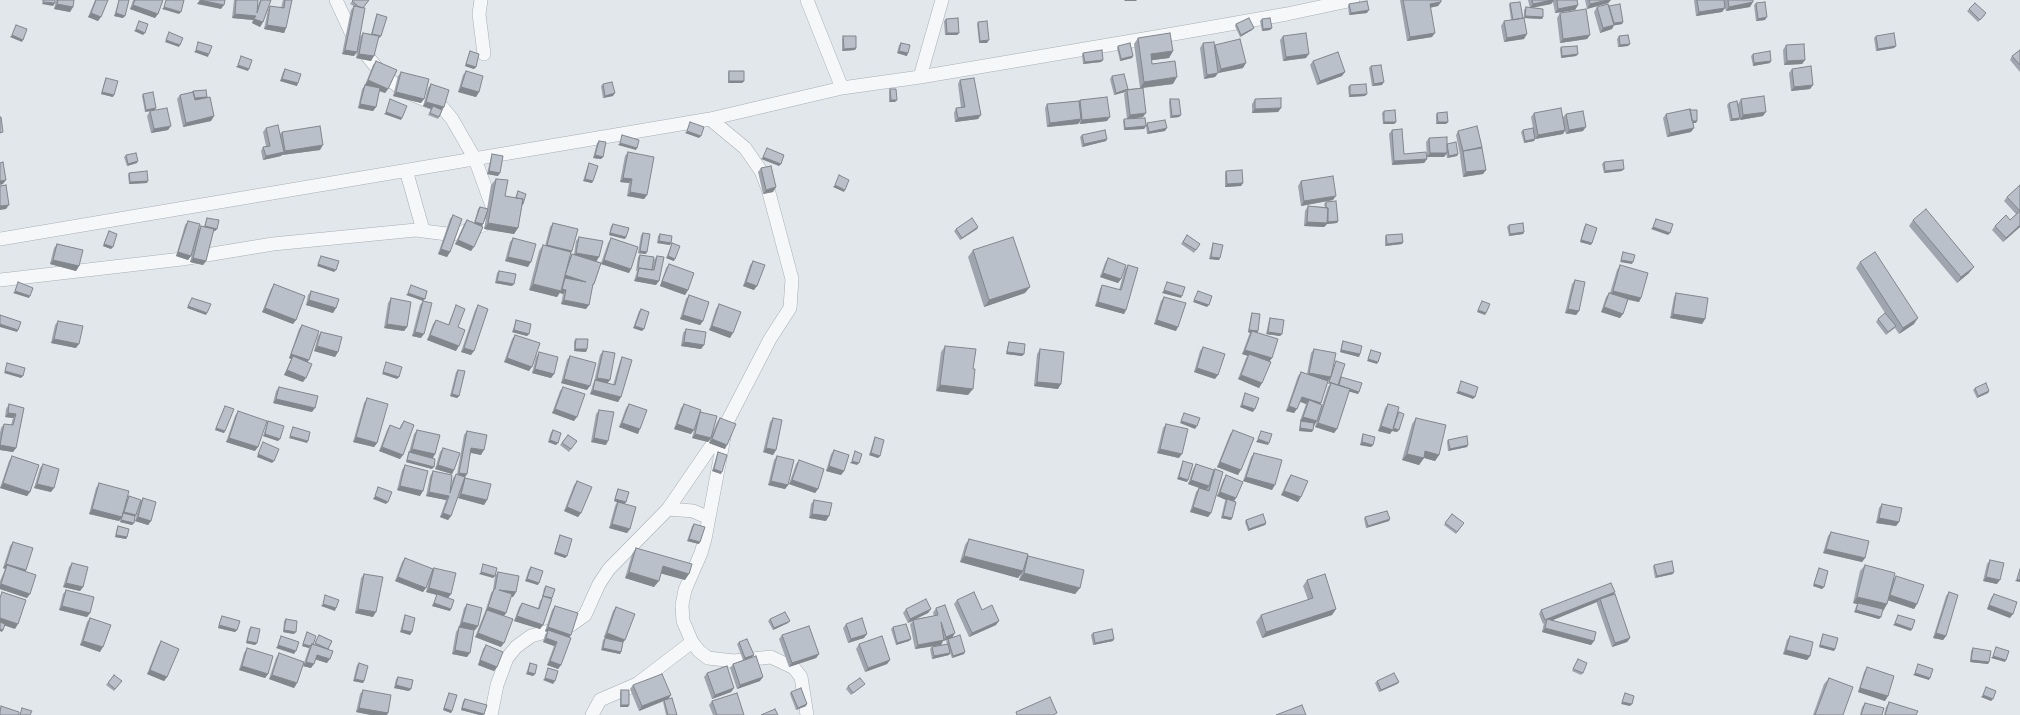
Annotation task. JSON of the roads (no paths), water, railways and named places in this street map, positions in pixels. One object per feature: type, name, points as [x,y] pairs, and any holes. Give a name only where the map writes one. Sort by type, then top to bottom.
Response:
[{"type":"street","points":[[0,280],[182,259],[273,244],[423,230],[436,233],[460,234],[497,220],[476,159],[454,123],[442,107],[404,91],[381,73],[355,41],[336,0]]},
{"type":"street","points":[[481,0],[479,14],[484,54]]},
{"type":"street","points":[[807,0],[842,88]]},
{"type":"street","points":[[920,77],[942,0]]},
{"type":"street","points":[[0,239],[710,119],[842,88],[920,77],[1187,32],[1287,14],[1353,0]]},
{"type":"street","points":[[491,715],[500,674],[507,658],[516,647],[531,636],[571,624],[580,619],[587,612],[599,584],[609,569],[668,510],[725,426],[770,339],[788,313],[792,302],[792,279],[768,189],[761,171],[745,148],[710,119]]},
{"type":"street","points":[[406,170],[423,230]]},
{"type":"street","points":[[725,426],[723,446],[701,553],[689,578],[682,600],[683,621],[692,642],[703,655],[714,659],[734,661],[771,657],[794,668],[801,677],[807,715]]},
{"type":"street","points":[[668,510],[693,511],[709,518]]},
{"type":"street","points":[[592,715],[600,700],[637,684],[692,642]]}]
